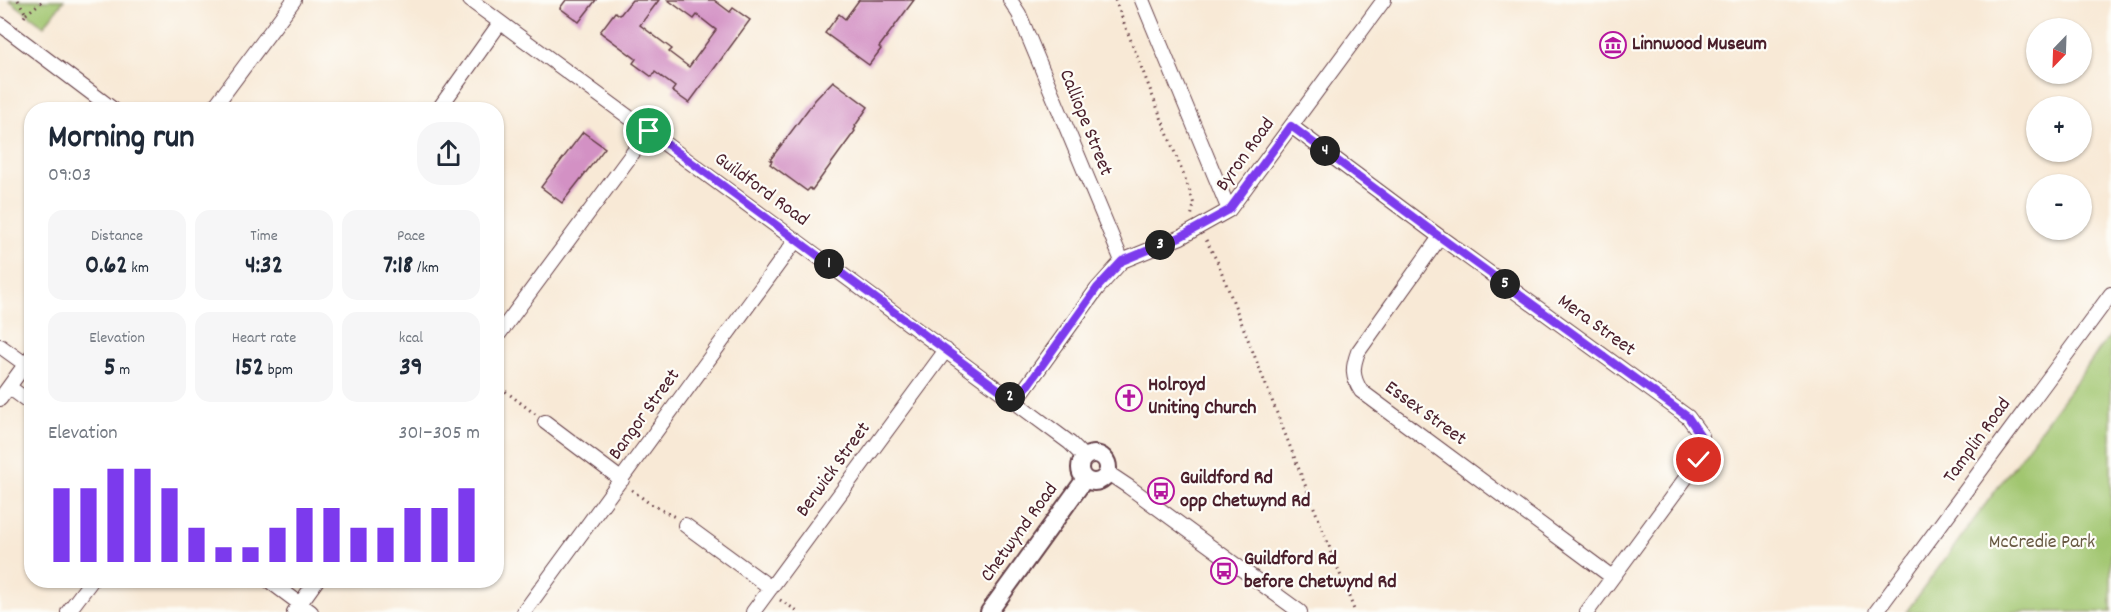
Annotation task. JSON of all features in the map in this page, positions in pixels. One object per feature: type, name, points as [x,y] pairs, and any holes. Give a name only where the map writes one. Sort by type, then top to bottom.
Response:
[{"type":"street","points":[[218,102],[294,0]]},
{"type":"street","name":"Guildford Road","points":[[470,0],[1016,402],[1071,443],[1085,458]]},
{"type":"street","name":"Calliope Street","points":[[1010,0],[1019,14],[1122,261]]},
{"type":"street","points":[[1142,0],[1229,210]]},
{"type":"street","name":"Byron Road","points":[[1016,402],[1097,288],[1122,261],[1186,234],[1229,210],[1384,0]]},
{"type":"street","points":[[444,102],[500,23]]},
{"type":"street","points":[[0,24],[103,102]]},
{"type":"street","name":"Mera Street","points":[[1291,126],[1688,417],[1701,436],[1699,460],[1587,612]]},
{"type":"street","points":[[504,327],[649,131]]},
{"type":"street","name":"Essex Street","points":[[1440,237],[1358,352],[1353,365],[1354,379],[1361,391],[1612,577]]},
{"type":"street","name":"Bangor Street","points":[[524,612],[796,240]]},
{"type":"street","name":"Tamplin Road","points":[[1876,612],[2111,294]]},
{"type":"street","points":[[0,346],[24,358]]},
{"type":"street","name":"Berwick Street","points":[[753,612],[946,350]]},
{"type":"street","points":[[0,399],[24,366]]},
{"type":"street","points":[[9,387],[24,398]]},
{"type":"street","points":[[545,422],[622,480]]},
{"type":"street","points":[[1093,454],[1102,456],[1108,464],[1108,473],[1102,480],[1098,482],[1085,478],[1080,470],[1085,458],[1093,454]]},
{"type":"street","points":[[1108,473],[1300,612]]},
{"type":"street","name":"Chetwynd Road","points":[[989,612],[1085,478]]},
{"type":"street","points":[[685,525],[771,588]]},
{"type":"street","points":[[68,612],[86,588]]},
{"type":"street","points":[[277,588],[301,609],[313,588]]},
{"type":"path","points":[[18,0],[25,15],[44,0]]},
{"type":"path","points":[[1115,0],[1191,194],[1194,205],[1186,234],[1207,240],[1218,263],[1355,612]]},
{"type":"path","points":[[504,390],[545,422]]},
{"type":"path","points":[[622,480],[649,503],[681,520],[685,525]]},
{"type":"path","points":[[780,600],[799,612]]},
{"type":"green space","points":[[9,0],[64,0],[44,26]]},
{"type":"green space","name":"McCredie Park","points":[[2111,334],[2111,612],[1906,612]]},
{"type":"building","points":[[566,0],[596,0],[579,22],[560,8]]},
{"type":"building","points":[[632,0],[659,0],[640,25],[672,49],[669,52],[689,67],[716,30],[697,15],[694,19],[668,0],[714,0],[730,12],[733,8],[750,20],[689,103],[672,91],[675,87],[655,72],[652,77],[633,63],[636,59],[600,32],[615,12],[620,15]]},
{"type":"building","points":[[859,0],[914,0],[879,47],[881,49],[869,65],[825,33],[839,14],[845,19]]},
{"type":"building","points":[[833,81],[868,107],[855,126],[855,131],[812,190],[810,188],[807,191],[770,164],[772,161],[770,160],[815,100]]},
{"type":"building","points":[[583,132],[605,148],[562,203],[541,187]]},
{"type":"place","name":"Linnwood Museum","points":[[1613,45]]},
{"type":"place","name":"Holroyd Uniting Church","points":[[1129,398]]},
{"type":"place","name":"Guildford Rd opp Chetwynd Rd","points":[[1161,491]]},
{"type":"place","name":"Guildford Rd before Chetwynd Rd","points":[[1224,571]]},
{"type":"route","points":[[649,131],[1016,402],[1097,288],[1122,261],[1180,237],[1229,210],[1291,126],[1688,417],[1701,436],[1699,460]]}]
